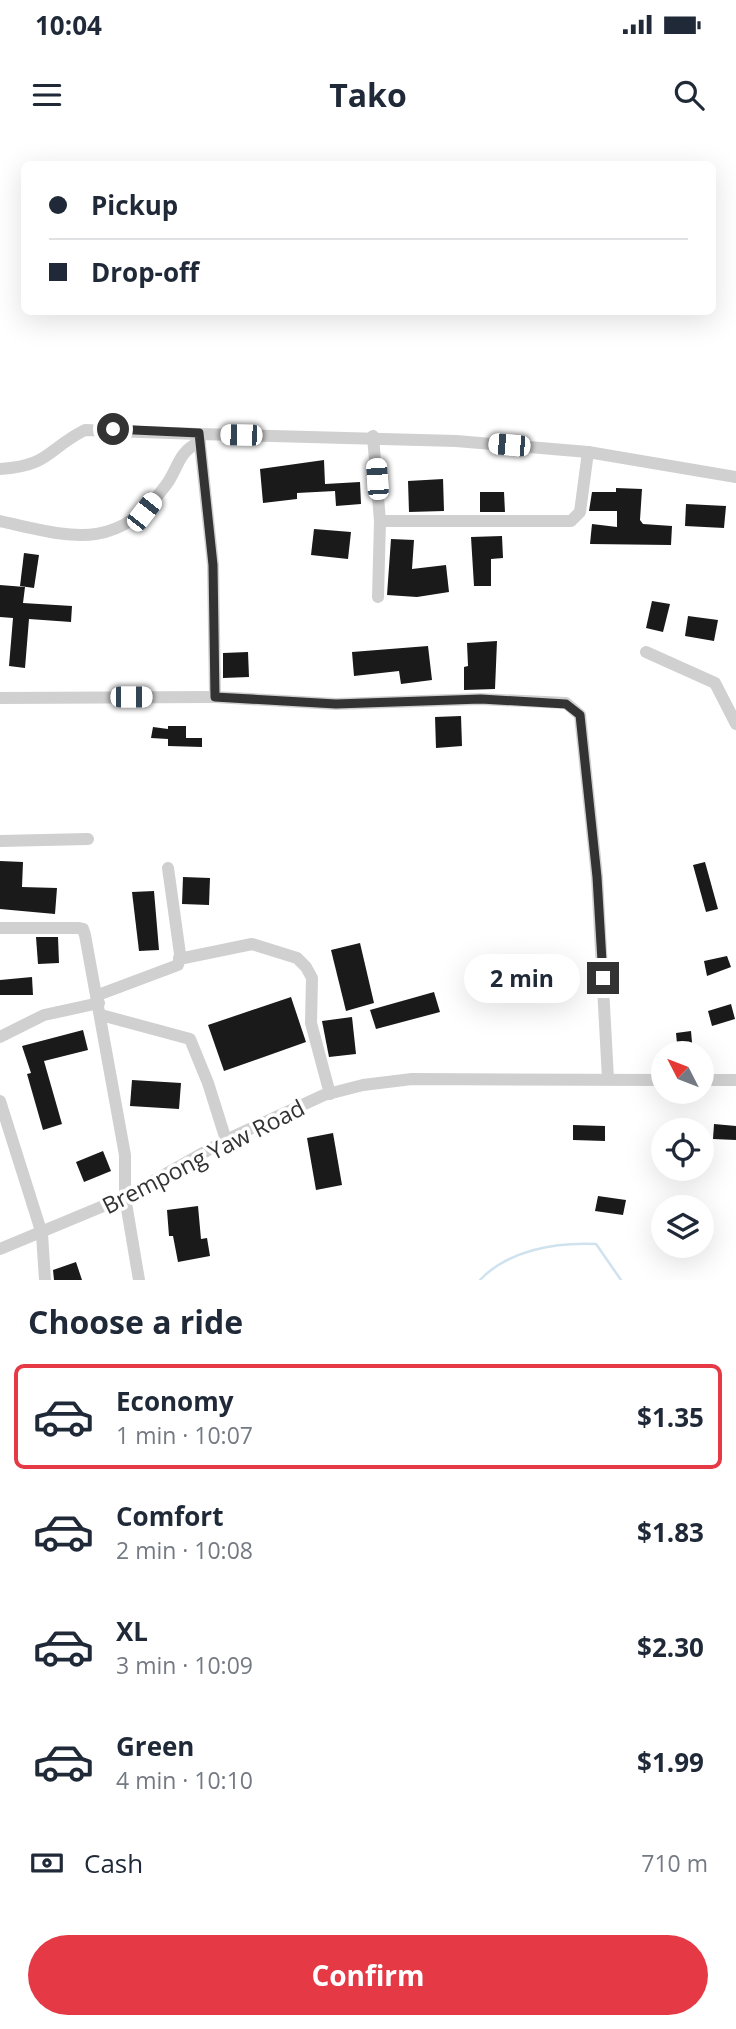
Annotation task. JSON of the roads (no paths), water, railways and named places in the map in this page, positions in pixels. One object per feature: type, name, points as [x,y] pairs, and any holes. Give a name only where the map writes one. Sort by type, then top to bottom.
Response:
[{"type":"street","points":[[0,469],[21,468],[46,459],[69,438],[85,430],[198,438],[373,436],[588,452],[736,477]]},
{"type":"street","points":[[373,436],[380,521],[378,597]]},
{"type":"street","points":[[0,521],[69,536],[85,537],[113,529],[144,512],[167,483],[181,454],[198,438]]},
{"type":"street","points":[[198,438],[209,508],[213,565],[215,697]]},
{"type":"street","points":[[380,521],[571,521],[580,512],[588,452]]},
{"type":"street","points":[[646,652],[715,683],[736,724]]},
{"type":"street","points":[[0,698],[215,697],[336,704],[481,699],[566,704],[574,708],[580,715],[597,877],[608,1079]]},
{"type":"street","points":[[0,841],[88,839]]},
{"type":"street","points":[[0,1037],[44,1016],[99,1004],[178,965],[168,868]]},
{"type":"street","points":[[0,928],[83,929],[125,1155],[125,1197],[139,1280]]},
{"type":"street","points":[[179,959],[252,944],[297,958],[312,978],[311,1023],[330,1094]]},
{"type":"street","points":[[99,1004],[190,1039],[205,1073],[226,1140]]},
{"type":"street","name":"Brempong Yaw Road","points":[[0,1250],[125,1197],[226,1140],[330,1094],[363,1085],[412,1079],[651,1080]]},
{"type":"street","points":[[714,1080],[736,1080]]},
{"type":"street","points":[[0,1101],[41,1234],[45,1280]]},
{"type":"waterway","points":[[480,1280],[504,1261],[519,1255],[550,1247],[581,1244],[596,1244],[621,1280]]}]
